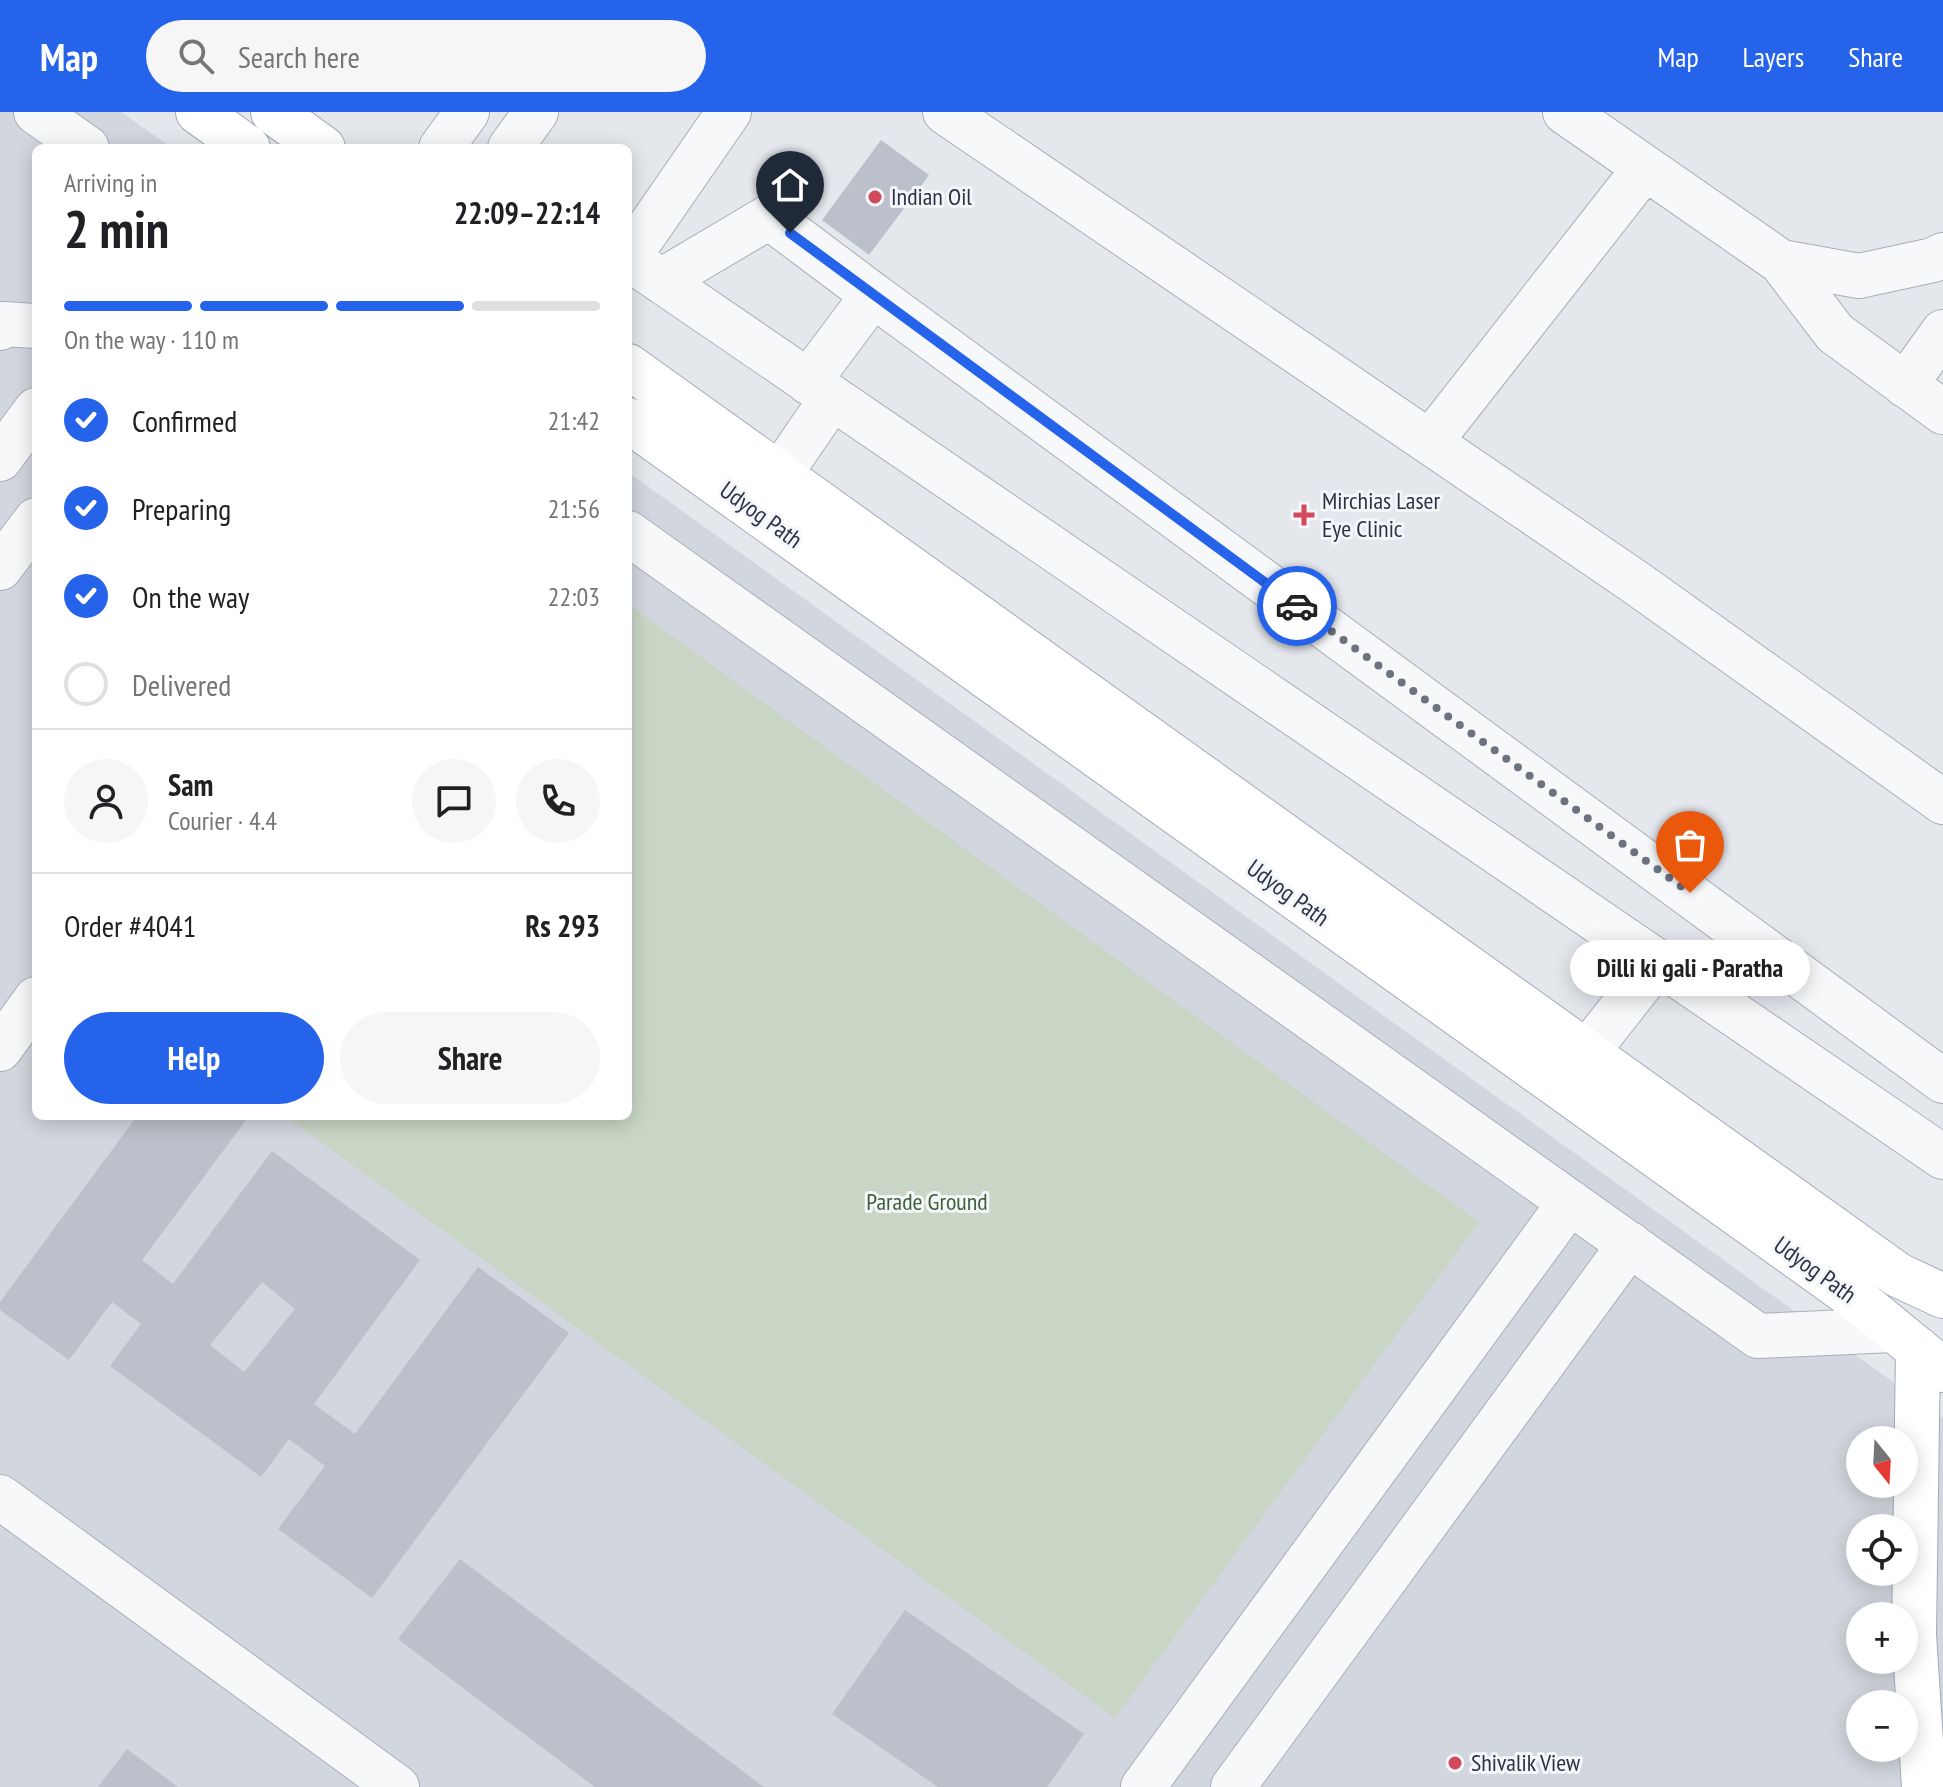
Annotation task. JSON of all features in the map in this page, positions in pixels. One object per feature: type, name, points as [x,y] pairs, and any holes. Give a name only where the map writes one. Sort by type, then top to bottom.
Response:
[{"type":"main road","points":[[198,112],[242,144]]},
{"type":"main road","points":[[279,113],[318,144]]},
{"type":"main road","name":"Udyog Path","points":[[632,369],[1898,1275],[1943,1296]]},
{"type":"main road","name":"Udyog Path","points":[[632,423],[1859,1301],[1918,1350]]},
{"type":"main road","points":[[1918,1350],[1914,1635],[1924,1787]]},
{"type":"street","points":[[36,112],[81,144]]},
{"type":"street","points":[[444,144],[467,112]]},
{"type":"street","points":[[639,266],[729,112]]},
{"type":"street","points":[[945,112],[1635,582],[1943,802]]},
{"type":"street","points":[[1565,112],[1781,262],[1835,333],[1943,412]]},
{"type":"street","points":[[1430,442],[1645,168]]},
{"type":"street","points":[[639,266],[769,217],[1943,1081]]},
{"type":"street","points":[[1781,262],[1859,276],[1933,260],[1943,255]]},
{"type":"street","points":[[639,266],[1943,1157]]},
{"type":"street","points":[[780,474],[820,390],[873,295]]},
{"type":"street","points":[[0,328],[3,324],[32,326]]},
{"type":"street","points":[[1905,385],[1943,332]]},
{"type":"street","points":[[0,459],[32,415]]},
{"type":"street","points":[[0,568],[32,525]]},
{"type":"street","points":[[632,536],[1758,1336],[1918,1350]]},
{"type":"street","points":[[1587,1052],[1658,962]]},
{"type":"street","points":[[0,1049],[32,1005]]},
{"type":"street","points":[[1143,1787],[1570,1202]]},
{"type":"street","points":[[1233,1787],[1630,1244]]},
{"type":"street","points":[[0,1497],[397,1787]]},
{"type":"shaded area","points":[[0,112],[121,112],[166,144],[32,144],[32,1120],[632,1120],[632,475],[1943,1418],[1943,1787],[0,1787]]},
{"type":"green space","name":"Parade Ground","points":[[632,607],[1479,1222],[1115,1718],[291,1120],[632,1120]]},
{"type":"building","name":"Indian Oil","points":[[881,140],[929,175],[869,255],[822,220]]},
{"type":"building","points":[[134,1120],[246,1120],[142,1260],[173,1284],[272,1151],[420,1260],[314,1404],[355,1434],[478,1267],[569,1333],[372,1598],[278,1529],[325,1466],[289,1439],[261,1477],[110,1366],[141,1324],[112,1302],[69,1360],[0,1310],[0,1302]],"holes":[[[262,1282],[295,1309],[244,1372],[210,1345]]]},
{"type":"building","points":[[460,1559],[764,1787],[595,1787],[398,1639]]},
{"type":"building","points":[[905,1610],[1084,1734],[1047,1787],[938,1787],[832,1714]]},
{"type":"building","points":[[127,1749],[178,1787],[98,1787]]},
{"type":"way so far","points":[[1297,606],[1690,893]]},
{"type":"place","name":"Indian Oil","points":[[875,197]]},
{"type":"place","name":"Mirchias Laser Eye Clinic","points":[[1304,515]]},
{"type":"place","name":"Dilli ki gali - Paratha","points":[[1690,893]]},
{"type":"place","name":"Shivalik View","points":[[1455,1763]]},
{"type":"route","points":[[790,233],[1297,606]]}]
